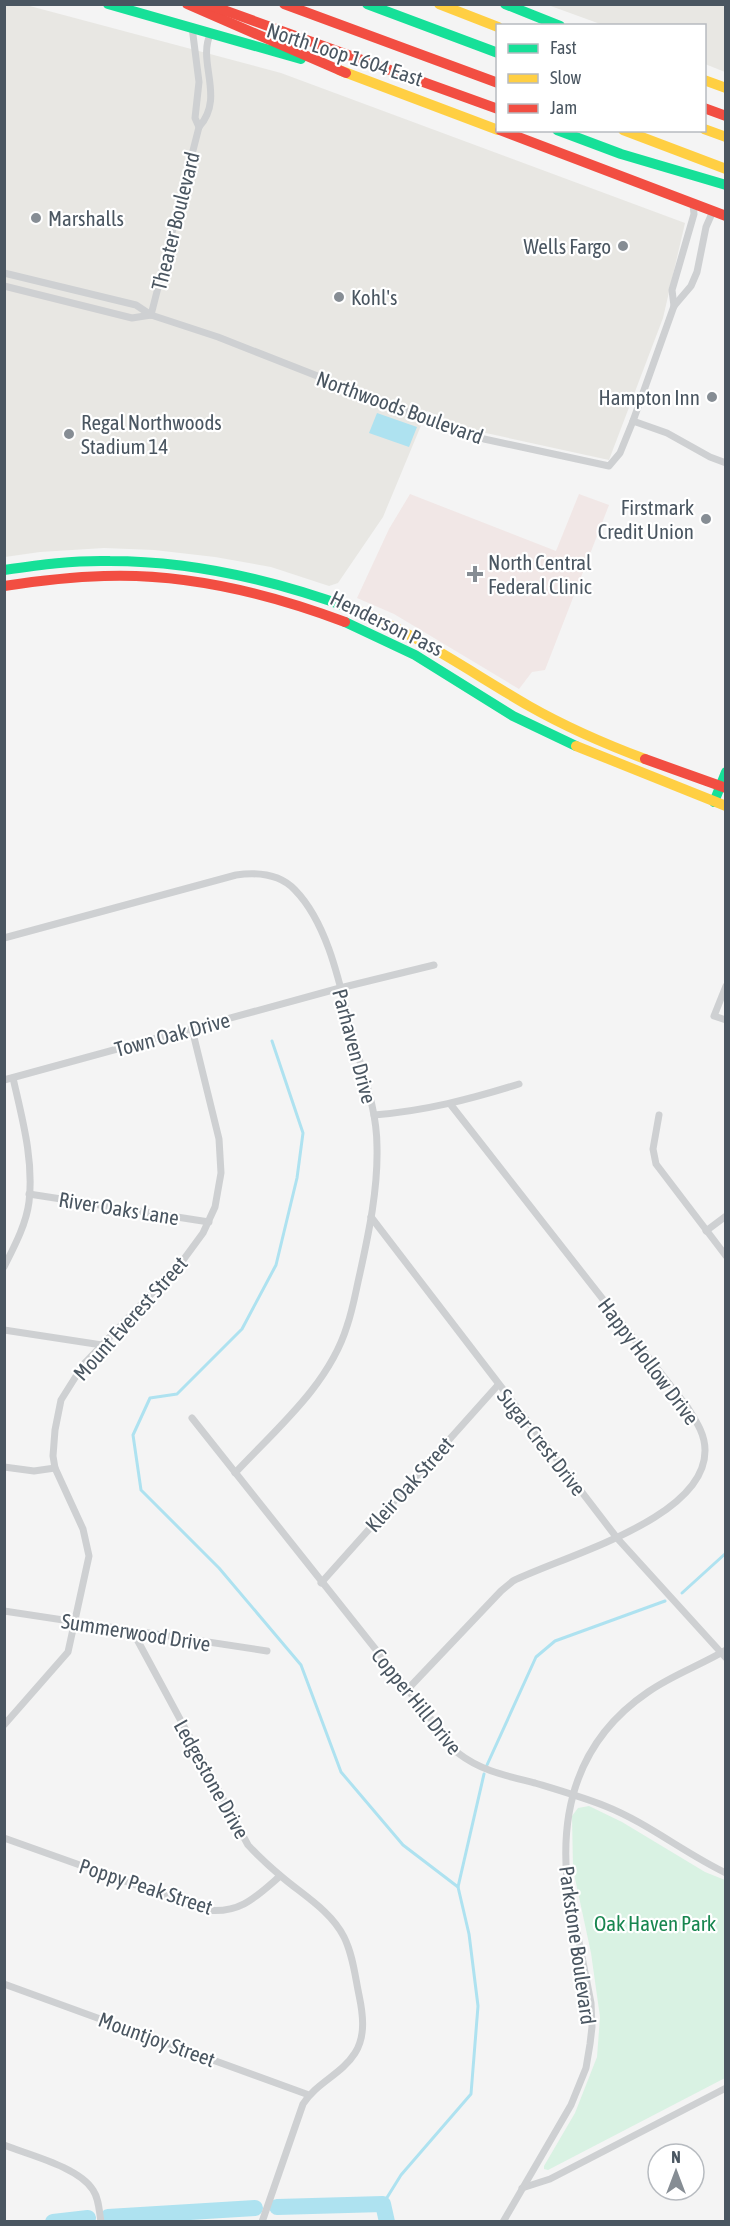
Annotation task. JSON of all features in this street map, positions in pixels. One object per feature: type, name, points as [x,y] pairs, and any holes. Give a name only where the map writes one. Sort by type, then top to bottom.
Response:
[{"type":"main road","name":"North Loop 1604 East","points":[[108,4],[346,73],[496,129]]},
{"type":"main road","points":[[186,4],[346,73]]},
{"type":"main road","points":[[202,4],[496,108]]},
{"type":"main road","points":[[284,4],[496,82]]},
{"type":"main road","points":[[439,4],[496,26]]},
{"type":"main road","points":[[505,4],[555,24]]},
{"type":"main road","points":[[371,6],[496,52]]},
{"type":"main road","points":[[706,80],[726,88]]},
{"type":"main road","points":[[706,108],[726,116]]},
{"type":"main road","points":[[706,129],[726,137]]},
{"type":"main road","name":"North Loop 1604 East","points":[[504,132],[726,216]]},
{"type":"main road","points":[[562,132],[621,154],[726,185]]},
{"type":"main road","points":[[628,132],[726,169]]},
{"type":"main road","name":"Henderson Pass","points":[[9,569],[84,560],[127,559],[178,563],[240,574],[295,588],[340,602],[410,635],[551,718],[640,757],[723,787]]},
{"type":"main road","points":[[178,563],[181,579]]},
{"type":"main road","points":[[9,569],[17,584]]},
{"type":"main road","name":"Henderson Pass","points":[[4,586],[89,576],[140,575],[230,587],[291,602],[348,621],[403,648],[511,715],[544,732],[634,771],[726,806]]},
{"type":"main road","points":[[714,802],[723,787],[726,772]]},
{"type":"street","name":"Theater Boulevard","points":[[192,27],[199,82],[195,118],[199,128]]},
{"type":"street","name":"Theater Boulevard","points":[[152,315],[199,128],[205,120],[211,91],[205,48],[211,33]]},
{"type":"street","points":[[674,306],[672,290],[694,214],[693,204]]},
{"type":"street","points":[[674,306],[691,286],[698,272],[706,227],[713,211]]},
{"type":"street","name":"Northwoods Boulevard","points":[[4,273],[136,305],[152,315],[218,337],[462,432],[609,466],[617,459],[633,421],[674,306]]},
{"type":"street","points":[[42,296],[45,283]]},
{"type":"street","name":"Northwoods Boulevard","points":[[4,286],[132,318],[152,315]]},
{"type":"street","points":[[633,421],[666,433],[726,463]]},
{"type":"street","name":"Parhaven Drive","points":[[4,938],[236,875],[263,873],[283,880],[295,889],[309,908],[330,954],[374,1115],[377,1148],[371,1217],[347,1326],[332,1361],[312,1390],[235,1473]]},
{"type":"street","name":"Town Oak Drive","points":[[4,1080],[340,988],[434,965]]},
{"type":"street","points":[[726,986],[714,1016],[726,1020]]},
{"type":"street","name":"Mount Everest Street","points":[[4,1725],[70,1649],[89,1556],[88,1545],[79,1518],[55,1468],[53,1456],[55,1430],[61,1400],[83,1365],[181,1263],[209,1222],[215,1207],[221,1173],[219,1139],[192,1029]]},
{"type":"street","points":[[4,1267],[20,1234],[29,1194],[30,1178],[27,1139],[13,1078]]},
{"type":"street","points":[[374,1115],[451,1105],[519,1084]]},
{"type":"street","name":"Happy Hollow Drive","points":[[406,1691],[513,1581],[617,1538],[671,1508],[698,1476],[704,1462],[703,1436],[688,1408],[451,1105]]},
{"type":"street","points":[[658,1115],[652,1149],[656,1164],[726,1256]]},
{"type":"street","name":"River Oaks Lane","points":[[29,1194],[209,1222]]},
{"type":"street","points":[[706,1232],[726,1216]]},
{"type":"street","name":"Sugar Crest Drive","points":[[371,1217],[617,1538],[724,1654]]},
{"type":"street","points":[[4,1330],[102,1345]]},
{"type":"street","name":"Kleir Oak Street","points":[[321,1583],[498,1385]]},
{"type":"street","name":"Copper Hill Drive","points":[[192,1418],[452,1748],[471,1763],[486,1770],[606,1806],[647,1826],[726,1873]]},
{"type":"street","points":[[4,1467],[34,1471],[55,1468]]},
{"type":"street","name":"Summerwood Drive","points":[[4,1611],[267,1651]]},
{"type":"street","name":"Ledgestone Drive","points":[[133,1632],[244,1839],[265,1863],[335,1923],[350,1953],[362,2008],[362,2038],[356,2053],[330,2079],[309,2095],[299,2114],[262,2222]]},
{"type":"street","name":"Parkstone Boulevard","points":[[503,2222],[570,2105],[586,2068],[591,2041],[591,2003],[565,1864],[566,1833],[579,1772],[589,1753],[616,1719],[649,1691],[724,1654]]},
{"type":"street","name":"Poppy Peak Street","points":[[4,1838],[206,1910],[219,1912],[242,1906],[280,1875]]},
{"type":"street","name":"Mountjoy Street","points":[[4,1984],[309,2095]]},
{"type":"street","points":[[522,2188],[550,2179],[726,2088]]},
{"type":"street","points":[[4,2145],[65,2169],[84,2180],[92,2188],[98,2200],[100,2222]]},
{"type":"shaded area","points":[[4,5],[26,5],[281,73],[685,223],[663,318],[609,460],[472,430],[427,411],[383,517],[338,583],[329,586],[271,567],[215,557],[154,550],[104,548],[40,552],[5,557]]},
{"type":"shaded area","points":[[548,5],[725,5],[725,72],[706,64],[706,24],[600,24]]},
{"type":"shaded area","name":"North Central Federal Clinic","points":[[410,494],[556,551],[579,494],[609,505],[545,670],[532,672],[519,689],[394,614],[357,598],[389,529]]},
{"type":"green space","name":"Oak Haven Park","points":[[589,1806],[622,1822],[705,1872],[725,1880],[725,2078],[548,2170],[544,2169],[544,2166],[575,2113],[597,2057],[600,2017],[591,1953],[573,1869],[572,1816],[578,1808]]},
{"type":"water","points":[[377,413],[417,427],[409,447],[369,433]]},
{"type":"waterway","points":[[272,1041],[303,1133],[297,1178],[276,1265],[242,1329],[177,1394],[150,1398],[133,1435],[141,1490],[219,1568],[301,1665],[341,1772],[403,1845],[458,1887],[469,1934],[478,2006],[471,2094],[401,2175],[383,2204]]},
{"type":"waterway","points":[[682,1593],[726,1553]]},
{"type":"waterway","points":[[487,1765],[536,1657],[555,1641],[665,1601]]},
{"type":"waterway","points":[[458,1887],[484,1774]]},
{"type":"waterway","points":[[277,2207],[383,2204],[387,2222]]},
{"type":"waterway","points":[[108,2217],[255,2208]]},
{"type":"waterway","points":[[53,2222],[88,2218]]},
{"type":"traffic: fast","points":[[108,4],[301,59]]},
{"type":"traffic: fast","points":[[367,4],[496,52]]},
{"type":"traffic: fast","points":[[505,4],[555,24]]},
{"type":"traffic: fast","points":[[562,132],[621,154],[726,185]]},
{"type":"traffic: fast","points":[[4,570],[83,561],[172,564],[264,581],[353,609]]},
{"type":"traffic: fast","points":[[345,622],[415,655],[513,716],[576,746]]},
{"type":"traffic: fast","points":[[714,802],[726,772]]},
{"type":"traffic: slow","points":[[439,4],[496,26]]},
{"type":"traffic: slow","points":[[339,70],[496,129]]},
{"type":"traffic: slow","points":[[706,81],[726,88]]},
{"type":"traffic: slow","points":[[706,130],[726,137]]},
{"type":"traffic: slow","points":[[628,132],[726,169]]},
{"type":"traffic: slow","points":[[353,609],[421,641],[557,721],[645,759]]},
{"type":"traffic: slow","points":[[576,746],[726,806]]},
{"type":"traffic: jam","points":[[187,4],[346,73]]},
{"type":"traffic: jam","points":[[207,4],[496,108]]},
{"type":"traffic: jam","points":[[284,4],[496,82]]},
{"type":"traffic: jam","points":[[706,109],[726,116]]},
{"type":"traffic: jam","points":[[505,132],[726,216]]},
{"type":"traffic: jam","points":[[4,586],[91,577],[166,578],[257,594],[345,622]]},
{"type":"traffic: jam","points":[[645,759],[726,788]]},
{"type":"place","name":"Marshalls","points":[[36,218]]},
{"type":"place","name":"Wells Fargo","points":[[623,246]]},
{"type":"place","name":"Kohl's","points":[[339,297]]},
{"type":"place","name":"Hampton Inn","points":[[712,397]]},
{"type":"place","name":"Regal Northwoods Stadium 14","points":[[69,434]]},
{"type":"place","name":"Firstmark Credit Union","points":[[706,519]]},
{"type":"place","name":"North Central Federal Clinic","points":[[475,574]]}]
